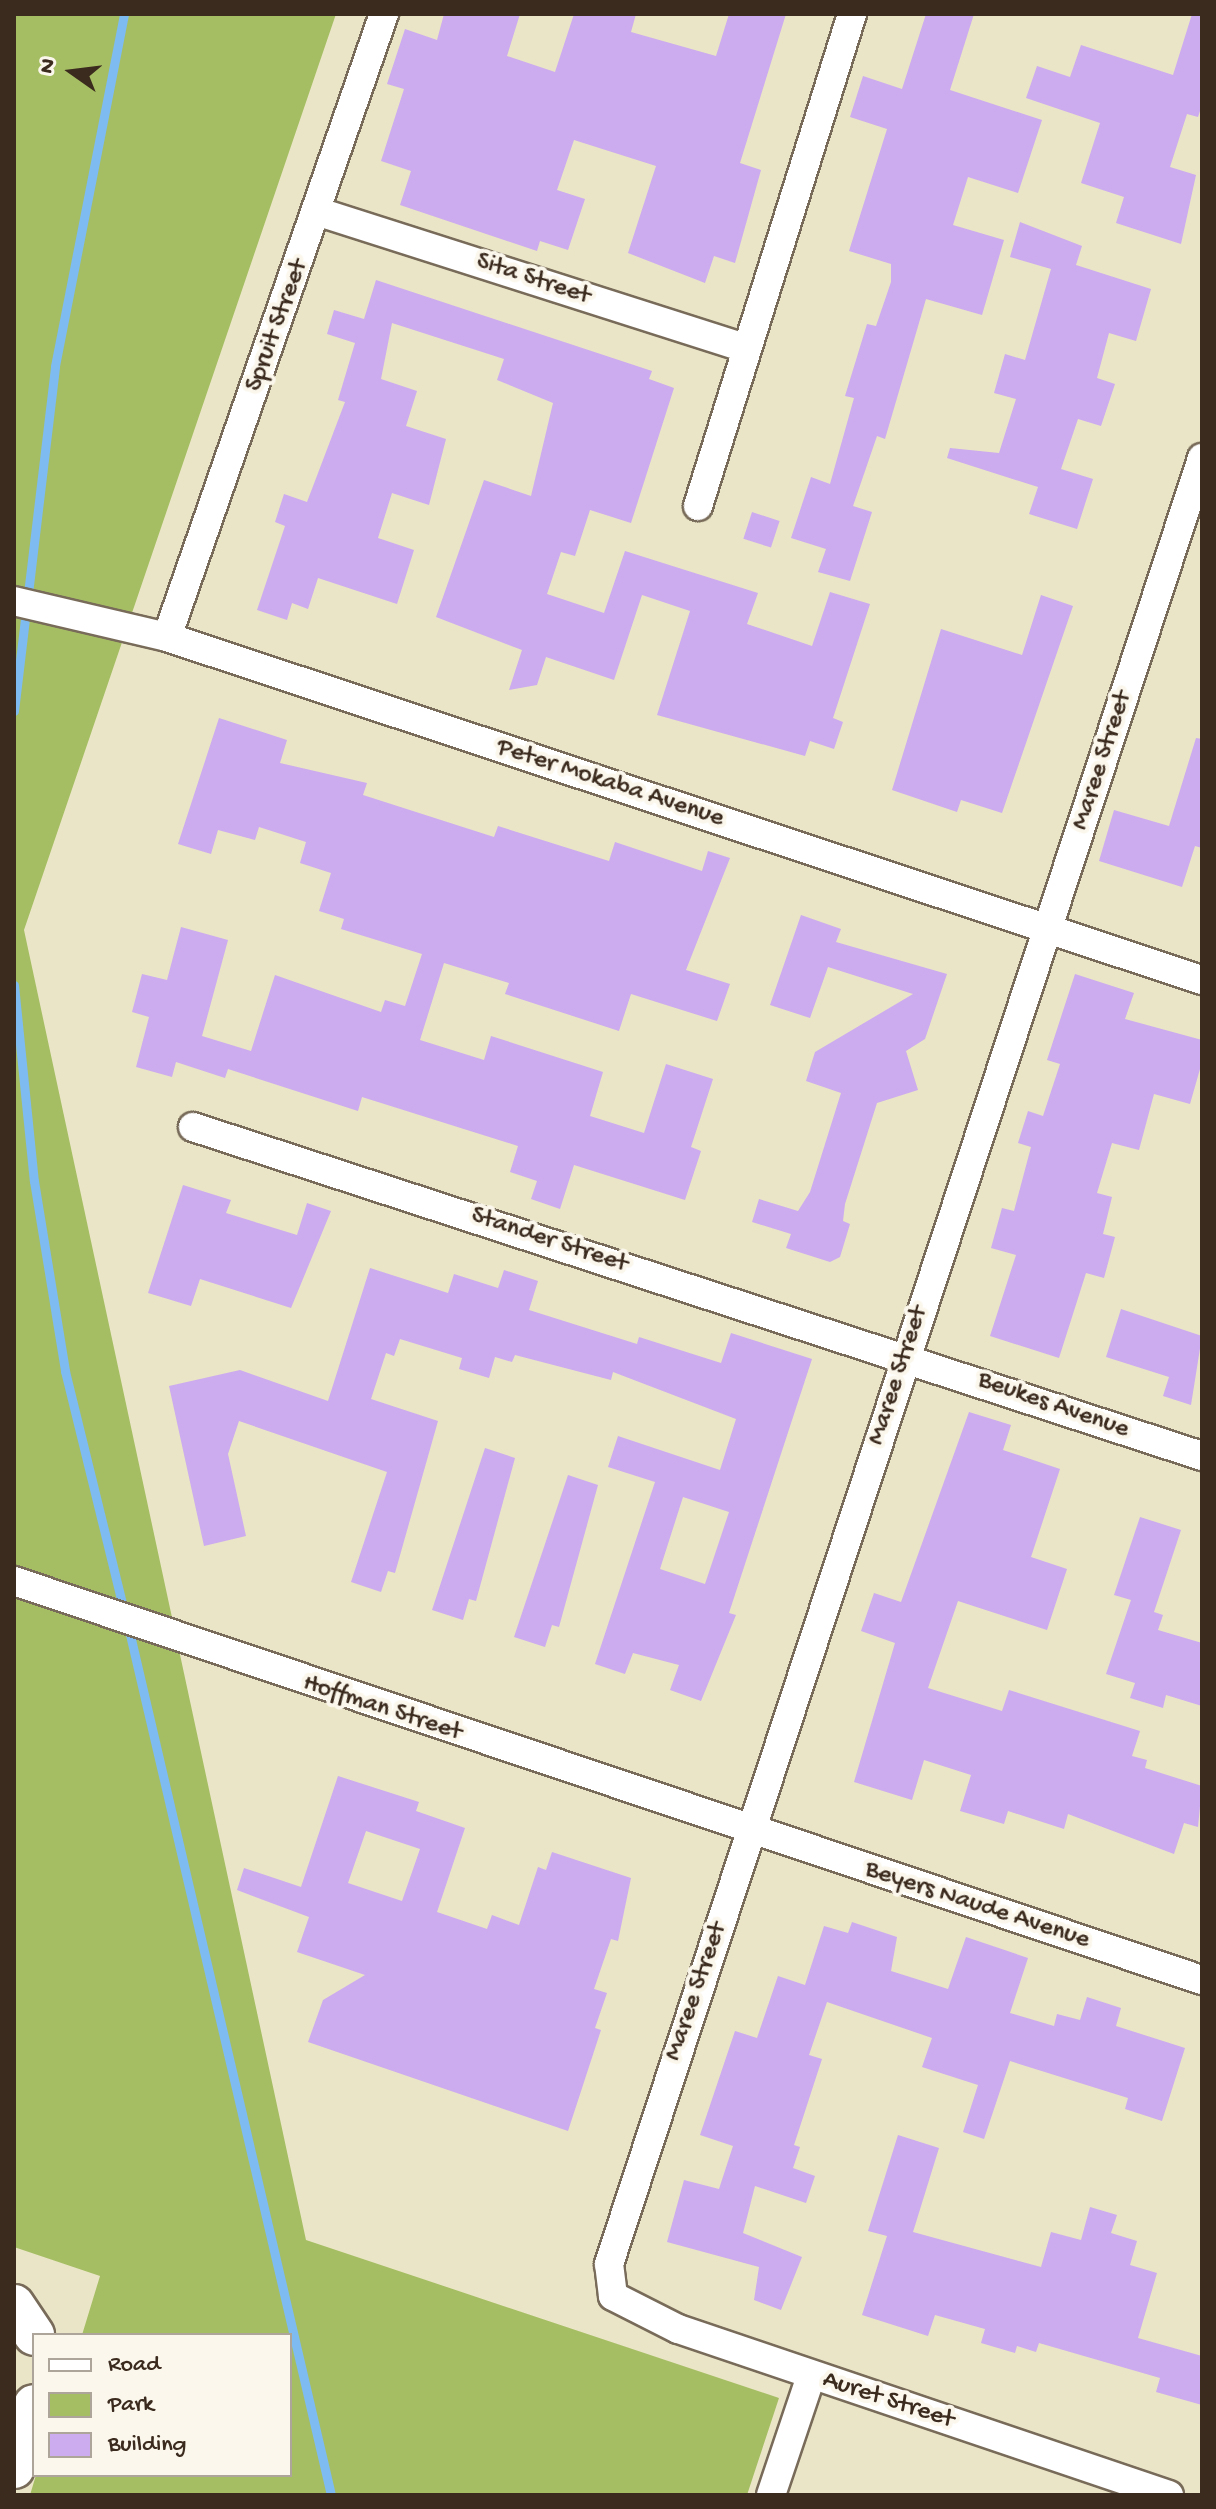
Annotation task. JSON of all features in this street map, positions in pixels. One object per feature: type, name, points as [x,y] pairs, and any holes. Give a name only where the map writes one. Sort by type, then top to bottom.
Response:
[{"type":"street","name":"Spruit Street","points":[[167,637],[319,212],[384,14]]},
{"type":"street","points":[[698,506],[852,14]]},
{"type":"street","name":"Sita Street","points":[[319,212],[746,348]]},
{"type":"street","name":"Maree Street","points":[[613,2296],[614,2231],[753,1831],[905,1355],[1197,492],[1202,458]]},
{"type":"street","name":"Peter Mokaba Avenue","points":[[14,601],[167,637],[1202,980]]},
{"type":"street","name":"Stander Street","points":[[193,1127],[905,1355]]},
{"type":"street","name":"Beukes Avenue","points":[[905,1355],[1202,1456]]},
{"type":"street","name":"Hoffman Street","points":[[14,1581],[205,1651],[753,1831]]},
{"type":"street","name":"Beyers Naude Avenue","points":[[753,1831],[1202,1980]]},
{"type":"street","name":"Auret Street","points":[[613,2296],[678,2329],[1169,2495]]},
{"type":"street","points":[[14,2305],[33,2333]]},
{"type":"street","points":[[771,2495],[811,2376]]},
{"type":"street","points":[[14,2468],[32,2411]]},
{"type":"green space","points":[[14,14],[336,14],[24,930],[306,2240],[779,2398],[747,2495],[30,2495],[35,2477],[292,2477],[292,2333],[83,2333],[100,2276],[14,2247]]},
{"type":"building","points":[[444,14],[520,14],[507,56],[555,72],[574,14],[636,14],[631,32],[716,56],[729,14],[786,14],[740,163],[761,170],[735,263],[714,256],[705,283],[628,253],[656,166],[574,140],[557,190],[585,199],[568,250],[540,241],[537,251],[400,205],[411,171],[381,161],[404,89],[387,84],[405,29],[437,40]]},
{"type":"building","points":[[926,14],[974,14],[950,90],[1042,120],[1018,193],[968,177],[953,225],[1004,240],[982,315],[926,299],[885,439],[877,436],[853,506],[872,512],[850,581],[818,572],[826,549],[791,538],[811,477],[830,484],[854,398],[845,396],[867,324],[876,326],[891,282],[891,264],[849,251],[887,129],[850,117],[863,76],[902,89]]},
{"type":"building","points":[[1192,14],[1202,14],[1202,105],[1198,117],[1187,114],[1170,167],[1196,175],[1181,244],[1116,223],[1124,197],[1081,183],[1100,123],[1026,98],[1037,66],[1070,77],[1081,45],[1173,75]]},
{"type":"building","points":[[1020,222],[1082,246],[1076,265],[1151,289],[1136,341],[1109,333],[1097,378],[1115,384],[1101,426],[1078,419],[1061,469],[1093,479],[1077,529],[1029,514],[1038,487],[947,458],[950,448],[999,453],[1016,399],[994,393],[1005,354],[1025,360],[1051,269],[1010,257]]},
{"type":"building","points":[[376,280],[652,371],[649,379],[674,388],[631,523],[590,510],[575,556],[561,552],[547,594],[604,613],[625,551],[758,593],[747,624],[812,646],[830,592],[870,604],[833,718],[843,722],[834,749],[810,741],[805,756],[657,715],[690,611],[642,595],[614,680],[546,657],[537,685],[509,690],[522,650],[436,617],[484,480],[531,496],[553,403],[497,380],[504,359],[392,323],[381,379],[417,391],[406,426],[446,439],[429,505],[392,493],[378,538],[414,550],[397,604],[318,578],[308,609],[292,603],[287,620],[257,610],[285,526],[275,522],[284,494],[307,502],[345,402],[338,400],[355,343],[327,334],[334,310],[364,319]]},
{"type":"building","points":[[752,512],[780,521],[771,548],[743,539]]},
{"type":"building","points":[[1041,595],[1073,606],[1002,813],[961,800],[957,812],[892,790],[941,629],[1022,655]]},
{"type":"building","points":[[219,718],[287,740],[280,763],[367,783],[363,795],[494,837],[498,826],[609,861],[615,842],[702,871],[708,851],[730,858],[686,970],[730,984],[717,1021],[631,994],[619,1031],[505,994],[509,983],[444,963],[420,1040],[484,1060],[491,1036],[603,1072],[590,1116],[644,1133],[666,1064],[713,1079],[691,1147],[701,1151],[685,1200],[574,1165],[560,1209],[531,1199],[537,1181],[510,1172],[518,1146],[362,1097],[358,1111],[228,1069],[225,1078],[176,1062],[172,1077],[136,1067],[149,1017],[132,1012],[142,974],[167,980],[181,927],[228,940],[202,1036],[251,1051],[275,975],[381,1012],[385,1000],[405,1006],[422,954],[341,929],[344,919],[319,911],[331,873],[300,863],[306,842],[259,827],[255,840],[218,830],[211,854],[178,844]]},
{"type":"building","points":[[1196,738],[1202,739],[1202,848],[1195,846],[1182,887],[1099,861],[1114,810],[1169,826]]},
{"type":"building","points":[[801,915],[841,929],[836,942],[947,974],[925,1039],[906,1051],[918,1090],[877,1103],[845,1204],[843,1221],[850,1224],[840,1257],[830,1262],[786,1248],[791,1234],[752,1222],[759,1199],[798,1211],[810,1192],[841,1093],[806,1081],[815,1052],[913,994],[828,967],[810,1018],[770,1005]]},
{"type":"building","points":[[1075,974],[1134,993],[1125,1019],[1202,1040],[1202,1062],[1190,1104],[1154,1094],[1139,1150],[1112,1143],[1097,1193],[1112,1197],[1103,1234],[1115,1237],[1104,1278],[1086,1273],[1059,1358],[990,1336],[1016,1255],[991,1248],[1002,1208],[1014,1211],[1031,1147],[1018,1143],[1028,1111],[1043,1116],[1060,1064],[1047,1060]]},
{"type":"building","points":[[183,1185],[231,1200],[226,1213],[297,1235],[307,1203],[331,1211],[291,1308],[200,1279],[191,1306],[148,1293]]},
{"type":"building","points":[[370,1268],[448,1293],[454,1274],[498,1288],[504,1270],[538,1281],[529,1310],[637,1344],[639,1337],[721,1363],[731,1333],[812,1359],[729,1613],[736,1615],[701,1701],[670,1690],[679,1665],[633,1653],[625,1674],[595,1664],[655,1482],[608,1467],[618,1436],[720,1470],[736,1419],[613,1372],[611,1380],[515,1355],[512,1362],[495,1357],[489,1378],[459,1369],[462,1358],[400,1339],[394,1356],[386,1353],[371,1399],[438,1421],[395,1573],[388,1571],[381,1592],[351,1582],[387,1472],[239,1421],[228,1454],[246,1536],[204,1546],[169,1386],[240,1370],[328,1401]],"holes":[[[683,1497],[729,1512],[705,1584],[660,1569]]]},
{"type":"building","points":[[1121,1309],[1202,1336],[1191,1405],[1163,1396],[1169,1377],[1106,1357]]},
{"type":"building","points":[[969,1412],[1011,1425],[1003,1450],[1060,1469],[1031,1557],[1067,1569],[1047,1630],[958,1601],[928,1688],[1002,1711],[1009,1690],[1140,1731],[1132,1756],[1147,1760],[1145,1768],[1202,1786],[1198,1827],[1184,1823],[1174,1854],[1068,1814],[1064,1829],[1008,1811],[1004,1824],[960,1811],[971,1775],[924,1760],[912,1800],[854,1782],[895,1643],[861,1631],[874,1593],[901,1602]]},
{"type":"building","points":[[485,1448],[515,1458],[476,1601],[469,1599],[463,1620],[432,1610]]},
{"type":"building","points":[[568,1475],[598,1485],[559,1627],[552,1625],[545,1647],[514,1637]]},
{"type":"building","points":[[1140,1517],[1181,1530],[1154,1612],[1163,1615],[1158,1630],[1202,1643],[1202,1706],[1166,1695],[1163,1708],[1130,1698],[1135,1683],[1106,1674],[1131,1600],[1114,1595]]},
{"type":"building","points":[[338,1776],[419,1802],[416,1811],[465,1828],[437,1912],[487,1929],[492,1915],[519,1925],[538,1867],[546,1870],[552,1852],[631,1878],[618,1941],[611,1939],[594,1989],[607,1993],[595,2028],[601,2030],[568,2131],[308,2042],[323,2000],[365,1975],[297,1952],[309,1917],[237,1890],[244,1868],[301,1887]],"holes":[[[366,1831],[420,1849],[402,1901],[348,1883]]]},
{"type":"building","points":[[852,1922],[897,1937],[891,1971],[948,1989],[966,1937],[1028,1958],[1010,2013],[1054,2026],[1057,2014],[1080,2020],[1087,1997],[1121,2008],[1116,2026],[1185,2048],[1162,2121],[1125,2109],[1128,2098],[1010,2061],[984,2139],[963,2132],[978,2085],[922,2067],[932,2038],[827,2002],[809,2055],[822,2059],[794,2145],[800,2147],[793,2168],[815,2176],[806,2203],[755,2186],[743,2233],[802,2257],[781,2310],[754,2300],[759,2267],[667,2242],[684,2180],[719,2189],[733,2146],[700,2135],[735,2031],[757,2038],[778,1976],[805,1985],[824,1926],[848,1933]]},
{"type":"building","points":[[898,2135],[939,2148],[913,2232],[1041,2267],[1051,2232],[1081,2240],[1090,2207],[1117,2215],[1111,2233],[1137,2241],[1130,2265],[1157,2273],[1138,2338],[1202,2356],[1202,2405],[1156,2392],[1160,2378],[1039,2343],[1036,2352],[1017,2346],[1015,2353],[981,2343],[985,2329],[935,2315],[928,2336],[862,2315],[887,2236],[868,2231]]},
{"type":"waterway","points":[[14,711],[55,366],[124,14]]},
{"type":"waterway","points":[[14,985],[34,1181],[65,1371],[124,1612]]},
{"type":"waterway","points":[[128,1626],[331,2495]]}]
